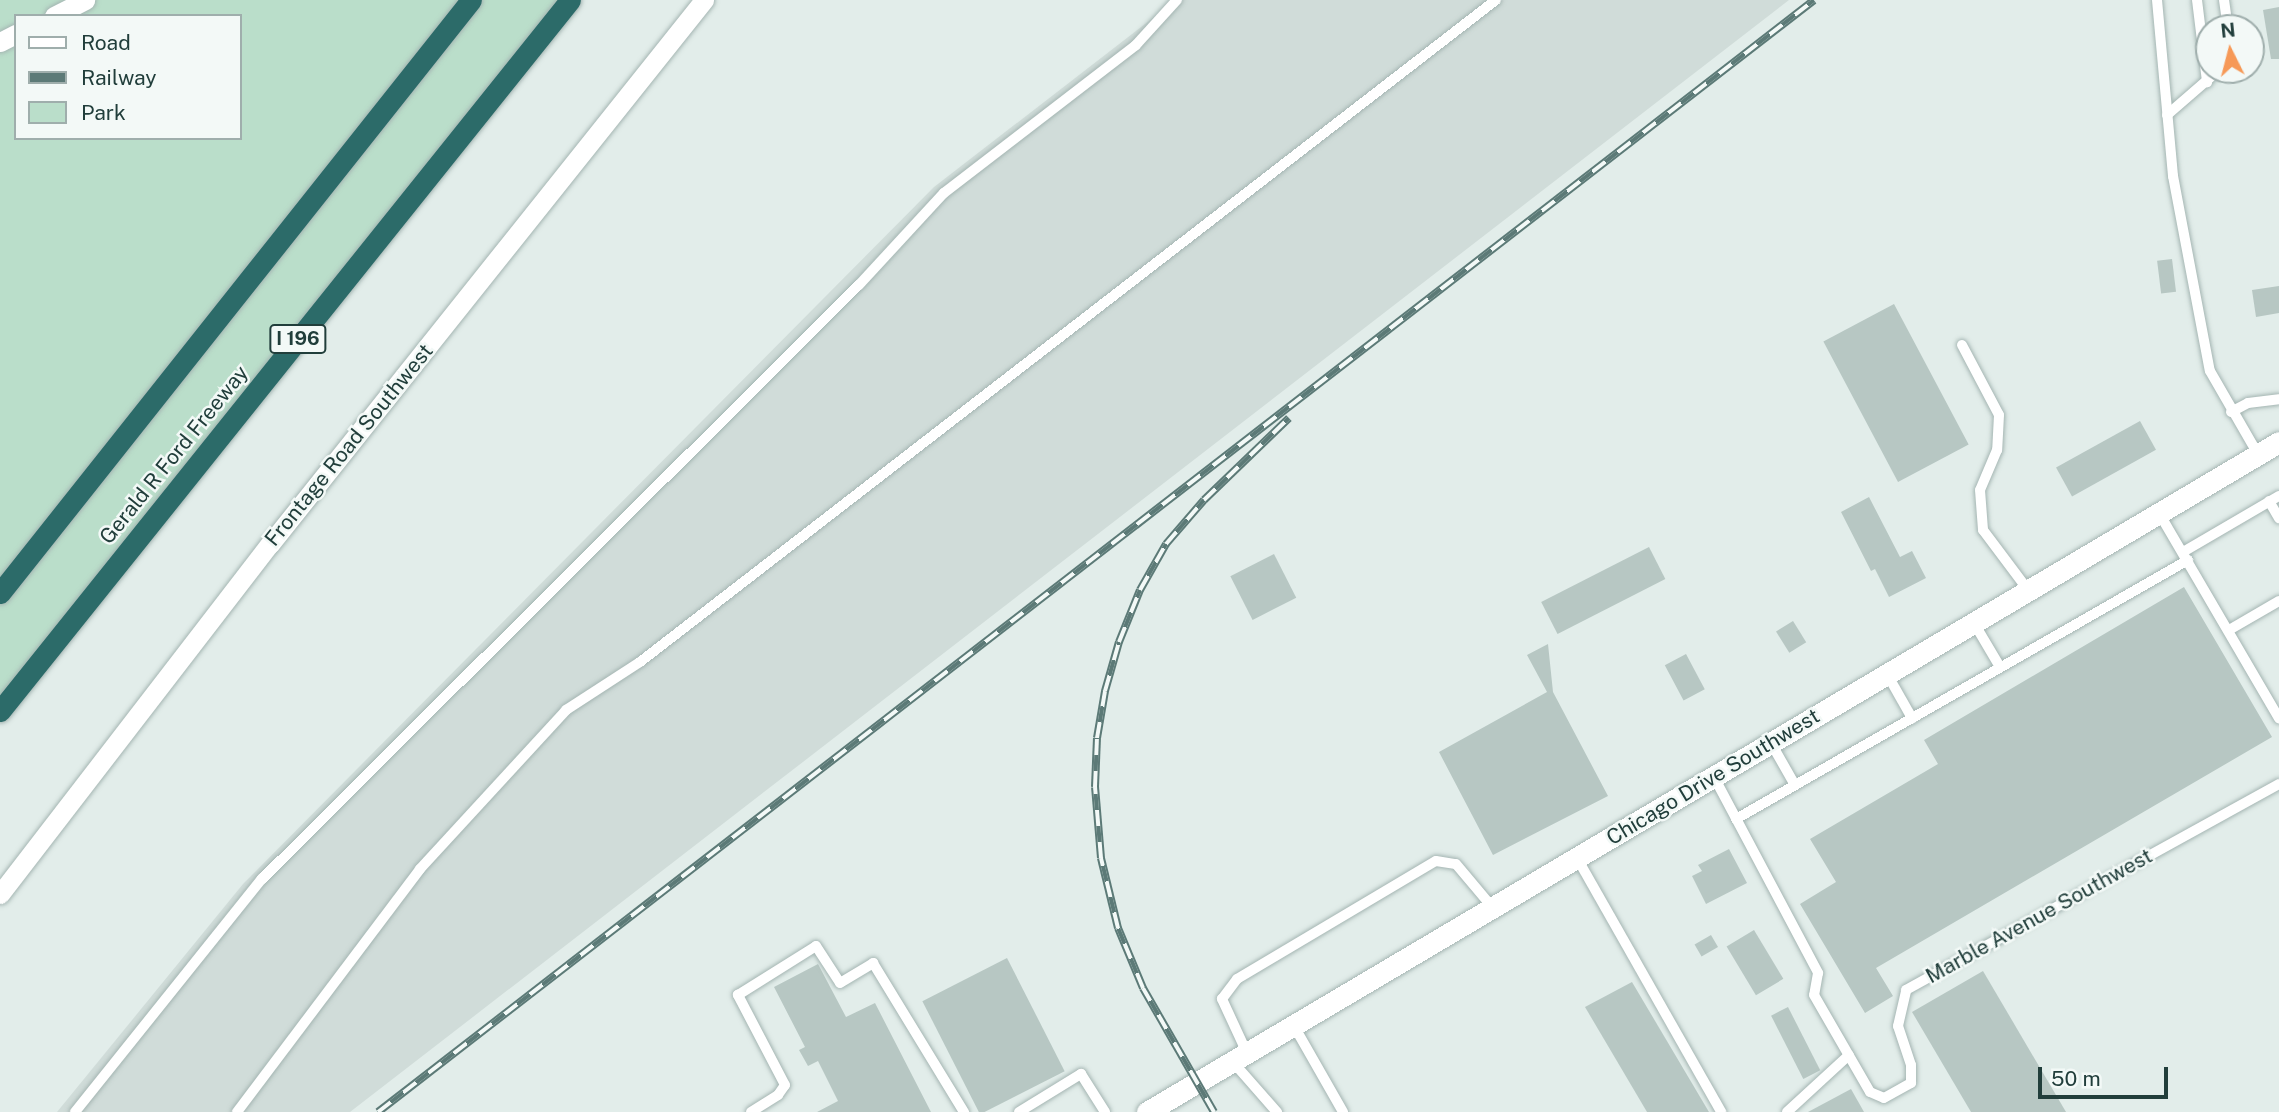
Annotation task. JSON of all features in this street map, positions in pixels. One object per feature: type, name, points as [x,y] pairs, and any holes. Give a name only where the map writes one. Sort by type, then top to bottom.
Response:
[{"type":"highway","points":[[0,593],[471,0]]},
{"type":"highway","name":"Gerald R Ford Freeway","points":[[0,711],[570,0]]},
{"type":"main road","name":"Chicago Drive Southwest","points":[[1147,1112],[2279,442]]},
{"type":"street","points":[[58,14],[85,0]]},
{"type":"street","name":"Frontage Road Southwest","points":[[0,894],[270,544],[704,0]]},
{"type":"lane","points":[[75,1112],[262,878],[859,285],[944,193],[1136,45],[1177,0]]},
{"type":"lane","points":[[237,1112],[420,869],[566,710],[640,662],[1496,0]]},
{"type":"lane","points":[[2157,0],[2173,176],[2210,371],[2231,412],[2258,454]]},
{"type":"lane","points":[[2168,115],[2205,84]]},
{"type":"lane","points":[[1962,345],[1999,415],[1997,450],[1980,490],[1983,530],[2028,591]]},
{"type":"lane","points":[[2231,412],[2248,403],[2279,398]]},
{"type":"lane","points":[[1736,819],[2000,667],[2279,496]]},
{"type":"lane","points":[[2269,501],[2279,518]]},
{"type":"lane","points":[[2159,513],[2279,718]]},
{"type":"lane","points":[[2229,630],[2279,601]]},
{"type":"lane","points":[[1973,623],[2000,667]]},
{"type":"lane","points":[[1887,674],[1912,718]]},
{"type":"lane","points":[[1771,743],[1796,785]]},
{"type":"lane","name":"Marble Avenue Southwest","points":[[1714,777],[1818,973],[1814,995],[1870,1092],[1884,1098],[1911,1083],[1911,1065],[1898,1026],[1906,989],[2279,784]]},
{"type":"lane","points":[[1577,858],[1721,1112]]},
{"type":"lane","points":[[1277,1112],[1240,1058],[1222,999],[1237,979],[1436,860],[1456,864],[1493,908]]},
{"type":"lane","points":[[751,1112],[778,1095],[785,1085],[738,995],[816,946],[841,983],[873,963],[964,1112]]},
{"type":"lane","points":[[1294,1026],[1343,1112]]},
{"type":"lane","points":[[1787,1112],[1849,1055]]},
{"type":"lane","points":[[1019,1112],[1081,1074],[1105,1112]]},
{"type":"shaded area","points":[[1176,0],[1789,0],[350,1112],[57,1112],[243,884],[934,187]]},
{"type":"green space","points":[[0,0],[570,0],[0,711]]},
{"type":"building","points":[[2279,7],[2279,59],[2271,59],[2263,10]]},
{"type":"building","points":[[2172,259],[2176,292],[2161,294],[2157,261]]},
{"type":"building","points":[[2279,286],[2279,313],[2256,317],[2252,290]]},
{"type":"building","points":[[1894,304],[1969,444],[1898,482],[1823,342]]},
{"type":"building","points":[[2140,421],[2156,450],[2072,496],[2056,468]]},
{"type":"building","points":[[1869,497],[1900,557],[1912,551],[1926,578],[1889,597],[1875,569],[1871,571],[1841,512]]},
{"type":"building","points":[[1649,547],[1665,579],[1558,634],[1541,602]]},
{"type":"building","points":[[1274,554],[1296,598],[1253,620],[1230,576]]},
{"type":"building","points":[[2184,587],[2272,737],[1876,968],[1893,996],[1865,1013],[1800,904],[1836,882],[1810,839],[1938,764],[1924,740]]},
{"type":"building","points":[[1793,621],[1806,642],[1789,653],[1776,632]]},
{"type":"building","points":[[1548,644],[1553,692],[1608,796],[1493,855],[1439,752],[1547,692],[1527,655]]},
{"type":"building","points":[[1686,654],[1705,689],[1684,701],[1665,665]]},
{"type":"building","points":[[1729,849],[1747,883],[1706,904],[1692,876],[1702,871],[1698,865]]},
{"type":"building","points":[[1754,930],[1783,979],[1756,995],[1727,946]]},
{"type":"building","points":[[1711,935],[1718,947],[1702,957],[1695,945]]},
{"type":"building","points":[[1007,958],[1065,1071],[984,1112],[979,1112],[922,1001]]},
{"type":"building","points":[[818,964],[846,1017],[875,1003],[931,1112],[817,1112],[838,1101],[818,1061],[808,1066],[799,1050],[805,1047],[774,987]]},
{"type":"building","points":[[1983,971],[2066,1112],[1971,1112],[1912,1012]]},
{"type":"building","points":[[1632,982],[1709,1112],[1647,1112],[1585,1007]]},
{"type":"building","points":[[1788,1007],[1820,1070],[1803,1079],[1771,1016]]},
{"type":"building","points":[[1851,1089],[1864,1112],[1808,1112]]},
{"type":"railway","points":[[378,1112],[1814,0]]},
{"type":"railway","points":[[1214,1112],[1143,988],[1118,928],[1101,858],[1095,787],[1097,738],[1105,691],[1119,642],[1140,590],[1166,544],[1204,500],[1289,418]]}]
